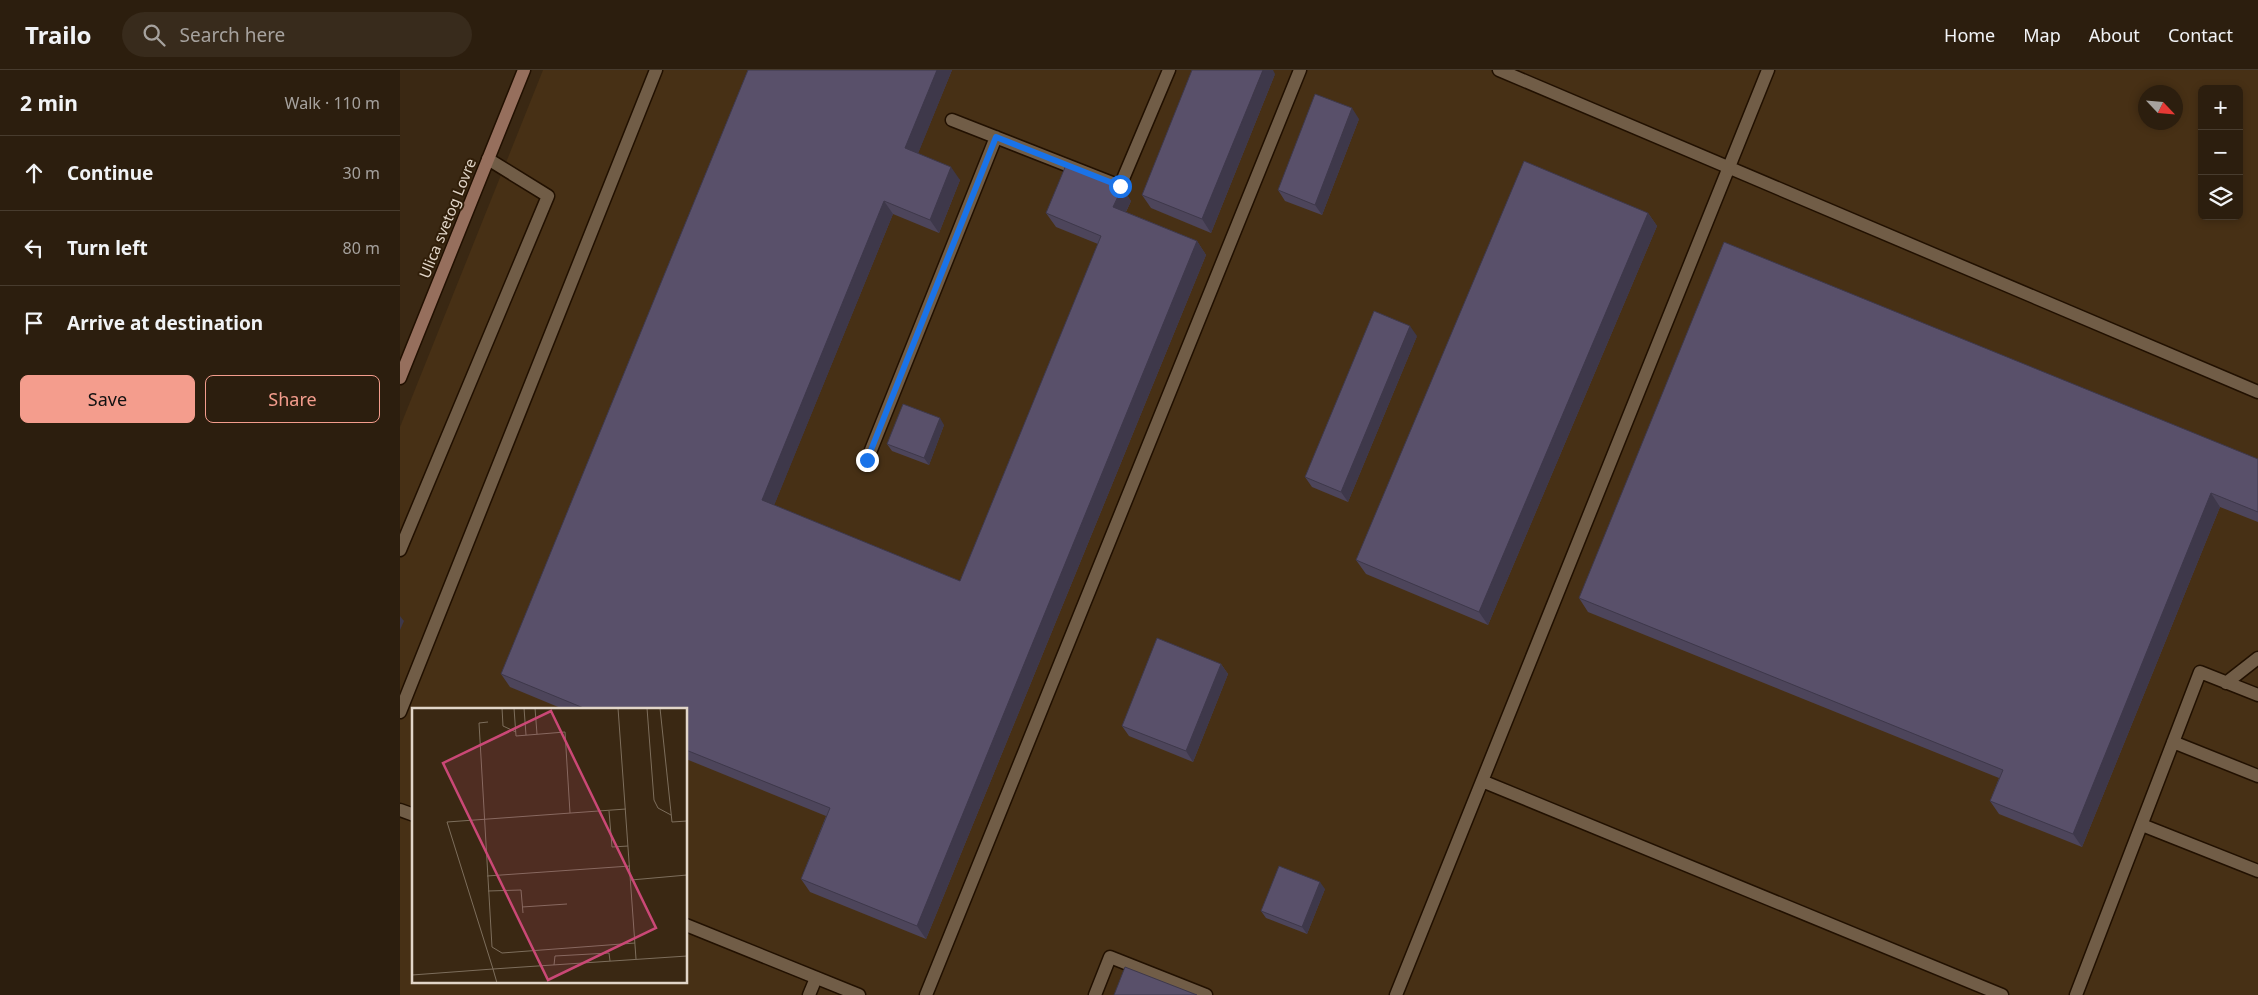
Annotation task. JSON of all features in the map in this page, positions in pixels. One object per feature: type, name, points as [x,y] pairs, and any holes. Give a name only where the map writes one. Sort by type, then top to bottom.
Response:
[{"type":"main road","name":"Ulica svetog Lovre","points":[[400,378],[524,70]]},
{"type":"lane","points":[[400,712],[656,70]]},
{"type":"lane","points":[[952,120],[1120,186],[1169,70]]},
{"type":"lane","points":[[926,995],[1300,70]]},
{"type":"lane","points":[[1498,70],[2258,392]]},
{"type":"lane","points":[[1396,995],[1768,70]]},
{"type":"lane","points":[[867,460],[996,137]]},
{"type":"lane","points":[[400,550],[548,196],[488,159]]},
{"type":"lane","points":[[2226,683],[2258,658]]},
{"type":"lane","points":[[2076,995],[2200,672],[2258,695]]},
{"type":"lane","points":[[2174,742],[2258,776]]},
{"type":"lane","points":[[1482,781],[2002,995]]},
{"type":"lane","points":[[400,810],[412,814]]},
{"type":"lane","points":[[2142,825],[2258,871]]},
{"type":"lane","points":[[688,926],[859,995]]},
{"type":"lane","points":[[1095,995],[1110,957],[1206,995]]},
{"type":"lane","points":[[809,995],[816,978]]},
{"type":"shaded area","points":[[543,70],[2258,70],[2258,995],[400,995],[400,427]]},
{"type":"building","points":[[748,70],[937,70],[905,148],[951,167],[930,220],[884,201],[762,500],[960,581],[1101,236],[1046,213],[1066,165],[1122,188],[1113,207],[1197,241],[917,926],[801,879],[830,808],[688,751],[688,708],[584,708],[501,674]]},
{"type":"building","points":[[1192,70],[1263,70],[1202,219],[1142,195]]},
{"type":"building","points":[[1315,94],[1352,108],[1315,205],[1278,190]]},
{"type":"building","points":[[1524,161],[1648,213],[1479,612],[1356,560]]},
{"type":"building","points":[[1724,242],[2258,459],[2258,512],[2211,493],[2073,834],[1990,801],[2003,770],[1579,598]]},
{"type":"building","points":[[1374,311],[1410,326],[1341,492],[1305,477]]},
{"type":"building","points":[[903,404],[940,418],[924,458],[887,444]]},
{"type":"building","points":[[1157,638],[1221,664],[1186,751],[1122,726]]},
{"type":"building","points":[[1279,866],[1320,882],[1302,927],[1261,911]]},
{"type":"building","points":[[1125,967],[1197,995],[1114,995]]},
{"type":"route","points":[[867,460],[996,137],[1120,186]]}]
